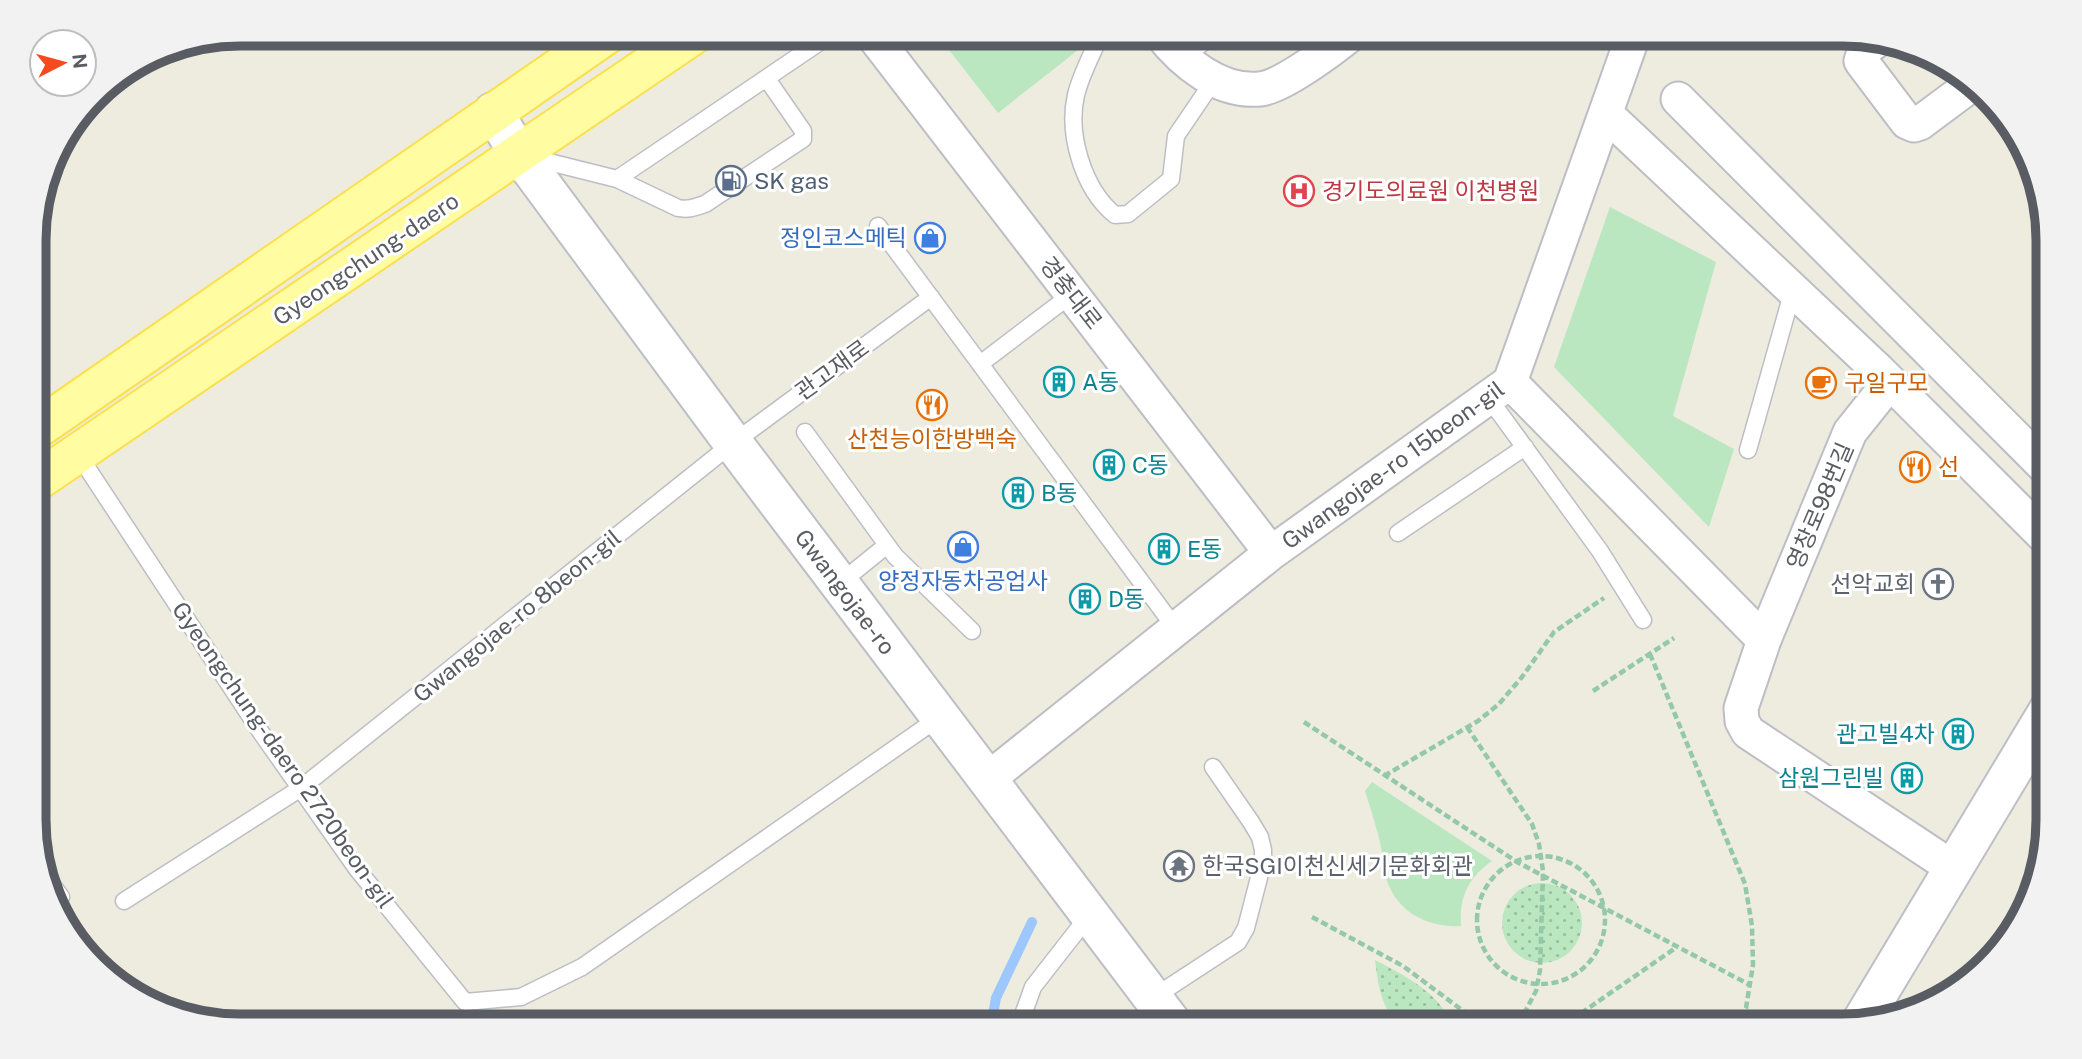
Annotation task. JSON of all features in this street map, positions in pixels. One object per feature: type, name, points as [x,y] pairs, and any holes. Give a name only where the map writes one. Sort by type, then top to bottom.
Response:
[{"type":"main road","name":"Gyeongchung-daero","points":[[46,423],[590,46]]},
{"type":"main road","name":"Gyeongchung-daero","points":[[46,476],[677,46]]},
{"type":"street","name":"경충대로","points":[[881,46],[1271,553]]},
{"type":"street","points":[[1171,46],[1182,58],[1214,80],[1241,88],[1259,89],[1280,83],[1333,46]]},
{"type":"street","name":"Gwangojae-ro 15beon-gil","points":[[988,779],[1271,553],[1499,389],[1606,114],[1630,46]]},
{"type":"street","points":[[1867,47],[1861,61],[1907,122],[1920,124],[1965,90]]},
{"type":"street","points":[[1678,99],[2036,458]]},
{"type":"street","name":"Gwangojae-ro","points":[[493,112],[520,155],[733,443],[1164,1011]]},
{"type":"street","points":[[1606,114],[1890,382],[2036,528]]},
{"type":"street","name":"영창로98번길","points":[[1890,382],[1850,432],[1764,640],[1741,708],[1742,720],[1748,732],[1953,868]]},
{"type":"street","points":[[1499,389],[1764,640]]},
{"type":"street","points":[[2010,501],[2036,480]]},
{"type":"street","points":[[1867,1012],[2036,731]]},
{"type":"lane","points":[[617,179],[814,46]]},
{"type":"lane","points":[[1096,46],[1076,93],[1074,139],[1089,180],[1115,215],[1128,214],[1171,179],[1176,136],[1214,80]]},
{"type":"lane","points":[[1182,58],[1198,46]]},
{"type":"lane","points":[[520,155],[617,179],[687,210],[705,204],[802,141],[803,131],[767,79]]},
{"type":"lane","points":[[878,226],[1176,629]]},
{"type":"lane","points":[[1748,450],[1793,290]]},
{"type":"lane","points":[[980,364],[1072,294]]},
{"type":"lane","name":"관고재로","points":[[733,443],[931,298]]},
{"type":"lane","points":[[1499,389],[1525,447],[1601,551],[1643,620]]},
{"type":"lane","points":[[805,432],[887,545],[909,571],[972,631]]},
{"type":"lane","name":"Gwangojae-ro 8beon-gil","points":[[124,901],[301,788],[733,443]]},
{"type":"lane","points":[[1398,533],[1525,447]]},
{"type":"lane","name":"Gyeongchung-daero 2720beon-gil","points":[[78,454],[260,731],[357,869],[465,1002],[522,997],[582,967],[940,717]]},
{"type":"lane","points":[[839,584],[887,545]]},
{"type":"lane","points":[[1164,1011],[1238,942],[1246,928],[1263,862],[1260,837],[1213,767]]},
{"type":"lane","points":[[1023,1014],[1033,987],[1090,914]]},
{"type":"path","points":[[1384,776],[1467,727],[1499,704],[1554,632],[1622,585]]},
{"type":"path","points":[[1593,691],[1674,638]]},
{"type":"path","points":[[1650,654],[1745,884],[1752,926],[1753,965],[1743,1013]]},
{"type":"path","points":[[1304,722],[1517,862],[1750,985]]},
{"type":"path","points":[[1467,727],[1532,824],[1539,844],[1543,876],[1540,970],[1526,1013]]},
{"type":"path","points":[[1530,857],[1541,857],[1571,863],[1588,876],[1600,894],[1604,908],[1604,936],[1595,956],[1581,972],[1561,982],[1537,984],[1519,981],[1501,970],[1487,955],[1479,936],[1478,915],[1483,894],[1494,877],[1517,862],[1530,857]]},
{"type":"path","points":[[1312,917],[1403,966],[1465,1013]]},
{"type":"path","points":[[1581,1013],[1677,947]]},
{"type":"green space","points":[[946,46],[1079,46],[1078,50],[998,113]]},
{"type":"green space","points":[[1610,207],[1716,262],[1673,416],[1734,449],[1709,527],[1554,367]]},
{"type":"green space","points":[[1372,782],[1492,861],[1477,874],[1467,888],[1462,905],[1461,926],[1426,921],[1407,910],[1392,892],[1385,876],[1380,843],[1365,791]]},
{"type":"green space","points":[[1542,883],[1557,886],[1570,895],[1579,908],[1582,923],[1579,938],[1570,951],[1557,960],[1542,963],[1527,960],[1514,951],[1505,938],[1502,923],[1505,908],[1514,895],[1527,886]]},
{"type":"green space","points":[[1375,960],[1420,986],[1439,1003],[1446,1013],[1389,1013],[1379,987]]},
{"type":"waterway","points":[[993,1014],[996,998],[1032,922]]},
{"type":"place","name":"SK gas","points":[[731,181]]},
{"type":"place","name":"경기도의료원 이천병원","points":[[1299,191]]},
{"type":"place","name":"정인코스메틱","points":[[930,238]]},
{"type":"place","name":"A동","points":[[1059,382]]},
{"type":"place","name":"구일구모","points":[[1821,383]]},
{"type":"place","name":"산천능이한방백숙","points":[[932,405]]},
{"type":"place","name":"C동","points":[[1109,465]]},
{"type":"place","name":"선","points":[[1915,467]]},
{"type":"place","name":"B동","points":[[1018,493]]},
{"type":"place","name":"양정자동차공업사","points":[[963,547]]},
{"type":"place","name":"E동","points":[[1164,549]]},
{"type":"place","name":"선악교회","points":[[1938,584]]},
{"type":"place","name":"D동","points":[[1085,599]]},
{"type":"place","name":"관고빌4차","points":[[1958,734]]},
{"type":"place","name":"삼원그린빌","points":[[1907,778]]},
{"type":"place","name":"한국SGI이천신세기문화회관","points":[[1179,866]]}]
